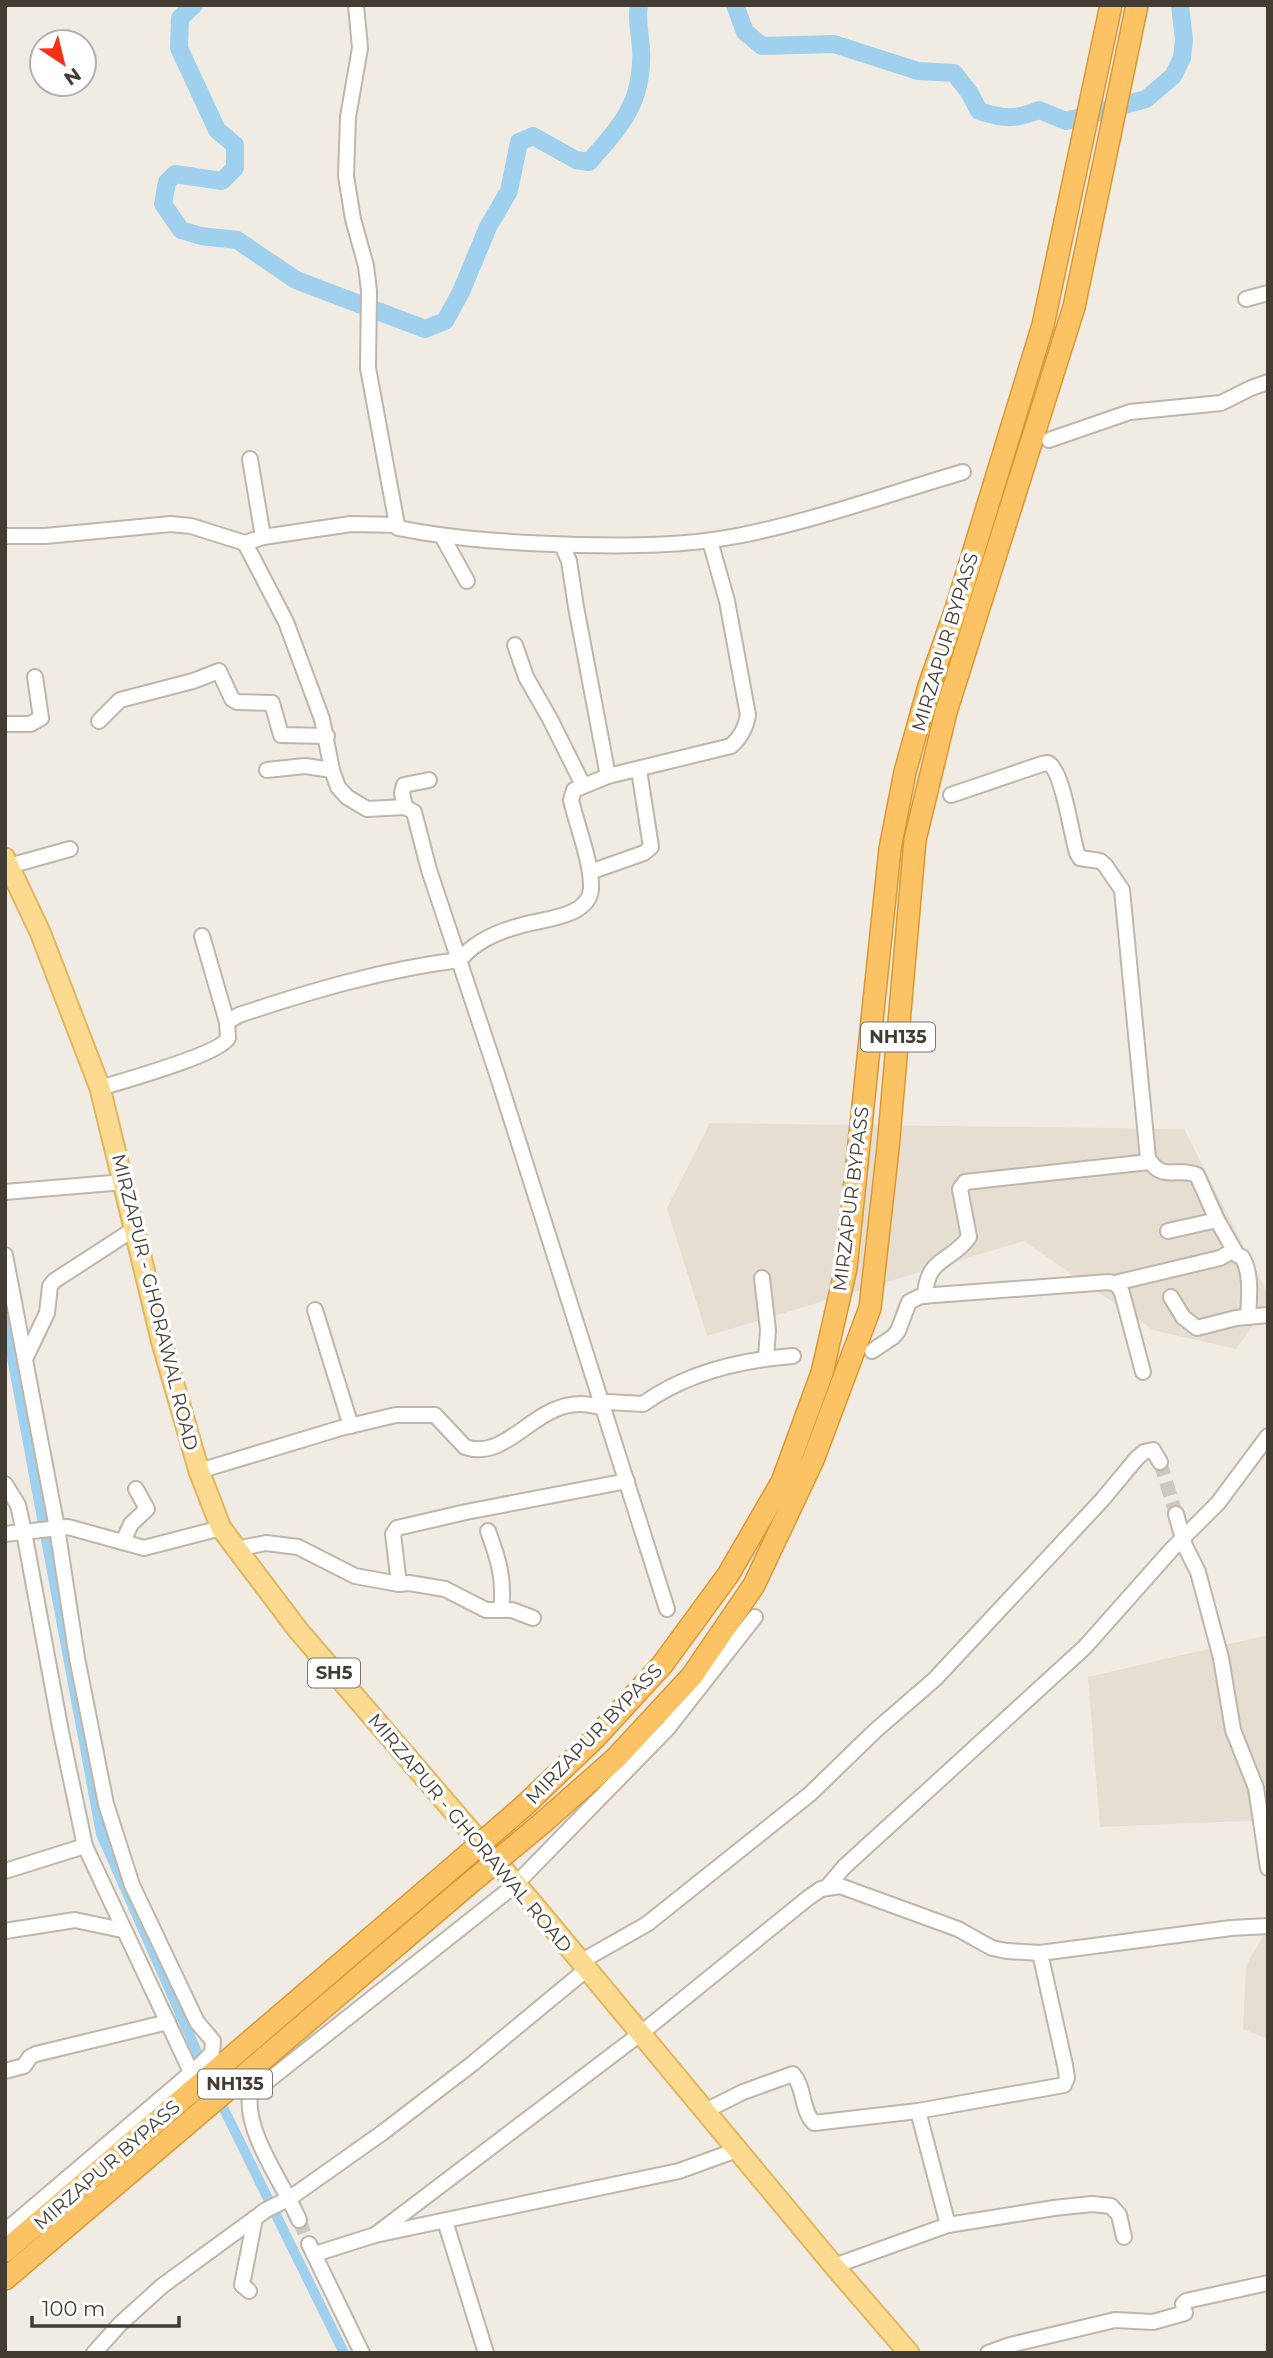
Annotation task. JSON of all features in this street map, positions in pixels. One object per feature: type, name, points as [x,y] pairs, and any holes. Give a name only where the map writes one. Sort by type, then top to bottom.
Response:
[{"type":"highway","name":"MIRZAPUR BYPASS","points":[[5,2252],[524,1806],[594,1738],[662,1665],[728,1575],[782,1482],[822,1373],[846,1268],[890,849],[905,772],[929,686],[956,609],[1044,325],[1111,5]]},
{"type":"highway","name":"MIRZAPUR BYPASS","points":[[5,2279],[616,1758],[692,1676],[754,1585],[813,1460],[870,1308],[888,1148],[915,840],[946,712],[1074,307],[1137,5]]},
{"type":"main road","name":"MIRZAPUR - GHORAWAL ROAD","points":[[7,862],[40,932],[100,1088],[162,1343],[199,1471],[221,1528],[306,1640],[909,2353]]},
{"type":"street","points":[[356,5],[360,48],[348,117],[346,176],[366,266],[369,291],[368,368],[397,525]]},
{"type":"street","points":[[1246,299],[1268,293]]},
{"type":"street","points":[[1049,440],[1130,412],[1221,403],[1268,382]]},
{"type":"street","points":[[250,459],[263,537]]},
{"type":"street","points":[[5,536],[45,536],[171,524],[191,526],[245,543],[263,537],[351,523],[397,525],[442,537],[562,545],[629,546],[710,541],[817,517],[963,472]]},
{"type":"street","points":[[442,537],[467,581]]},
{"type":"street","points":[[227,1022],[239,1015],[343,983],[424,964],[460,960],[469,948],[499,933],[520,925],[565,915],[584,904],[591,889],[590,872],[571,800],[574,790],[608,776],[731,746],[738,740],[746,723],[748,715],[727,601],[710,541]]},
{"type":"street","points":[[245,543],[286,622],[322,719],[338,787],[360,807],[405,807],[414,812],[429,870],[667,1609]]},
{"type":"street","points":[[562,545],[569,561],[608,776]]},
{"type":"street","points":[[515,645],[526,677],[583,785]]},
{"type":"street","points":[[99,721],[120,700],[193,681],[219,671],[232,699],[237,702],[272,703],[281,735],[327,736]]},
{"type":"street","points":[[5,723],[30,724],[40,718],[35,677]]},
{"type":"street","points":[[951,795],[1042,764],[1051,764],[1060,781],[1077,853],[1080,858],[1105,864],[1122,891],[1150,1162]]},
{"type":"street","points":[[267,770],[305,766],[332,770]]},
{"type":"street","points":[[590,872],[644,853],[652,847],[639,769]]},
{"type":"street","points":[[405,807],[402,793],[404,785],[429,780]]},
{"type":"street","points":[[7,862],[70,849]]},
{"type":"street","points":[[100,1088],[162,1069],[221,1046],[228,1038],[227,1022],[202,936]]},
{"type":"street","points":[[925,1296],[926,1282],[931,1270],[969,1237],[960,1189],[965,1182],[1150,1162],[1165,1173],[1189,1172],[1197,1175],[1217,1220],[1234,1250],[1246,1264],[1248,1317]]},
{"type":"street","points":[[5,1192],[124,1182]]},
{"type":"street","points":[[1168,1231],[1217,1220]]},
{"type":"street","points":[[24,1360],[47,1313],[50,1286],[54,1281],[134,1229]]},
{"type":"street","points":[[872,1351],[898,1331],[909,1302],[925,1296],[1115,1283],[1220,1258],[1234,1250]]},
{"type":"street","points":[[5,1255],[24,1360],[61,1732],[85,1846],[122,1930],[195,2069]]},
{"type":"street","points":[[762,1278],[768,1330],[766,1358]]},
{"type":"street","points":[[1115,1283],[1122,1293],[1143,1372]]},
{"type":"street","points":[[1171,1297],[1183,1317],[1197,1328],[1236,1318],[1268,1315]]},
{"type":"street","points":[[315,1310],[351,1426]]},
{"type":"street","points":[[603,1408],[608,1402],[643,1405],[660,1392],[732,1364],[793,1356]]},
{"type":"street","points":[[199,1471],[396,1415],[435,1415],[465,1447],[472,1450],[502,1443],[552,1410],[584,1403],[603,1408]]},
{"type":"street","points":[[375,2235],[640,2034],[808,1898],[828,1886],[844,1867],[1085,1647],[1218,1503],[1268,1436]]},
{"type":"street","points":[[94,2353],[154,2292],[382,2133],[462,2072],[584,1966],[647,1924],[810,1794],[884,1723],[936,1679],[1044,1564],[1144,1451],[1153,1450],[1160,1462]]},
{"type":"street","points":[[398,1584],[394,1530],[466,1512],[627,1481]]},
{"type":"street","points":[[5,1484],[18,1505],[41,1530],[77,1658],[106,1804],[132,1885],[197,2021],[213,2040],[212,2053],[195,2069],[5,2231]]},
{"type":"street","points":[[124,1542],[131,1524],[147,1509],[136,1489]]},
{"type":"street","points":[[1176,1514],[1187,1552],[1198,1572],[1221,1658],[1233,1730],[1256,1788],[1268,1868]]},
{"type":"street","points":[[5,1534],[68,1527],[144,1548],[221,1528]]},
{"type":"street","points":[[488,1531],[500,1564],[504,1591],[501,1609]]},
{"type":"street","points":[[236,1549],[267,1543],[298,1547],[355,1576],[398,1584],[445,1588],[486,1610],[501,1609],[533,1618]]},
{"type":"street","points":[[249,2291],[242,2285],[273,2207],[256,2136],[250,2095],[515,1885],[668,1728],[755,1617]]},
{"type":"street","points":[[5,1871],[85,1846]]},
{"type":"street","points":[[828,1886],[840,1886],[958,1929],[992,1948],[1007,1951],[1040,1953],[1231,1927],[1267,1929]]},
{"type":"street","points":[[5,1931],[75,1920],[122,1930]]},
{"type":"street","points":[[705,2110],[743,2092],[793,2074],[808,2115],[814,2123],[918,2111],[1064,2085],[1067,2078],[1065,2065],[1040,1953]]},
{"type":"street","points":[[5,2071],[24,2066],[30,2057],[36,2054],[168,2022]]},
{"type":"street","points":[[918,2111],[948,2225]]},
{"type":"street","points":[[362,2353],[312,2249],[679,2171],[737,2150]]},
{"type":"street","points":[[834,2266],[948,2225],[1092,2204],[1111,2206],[1116,2210],[1124,2237]]},
{"type":"street","points":[[273,2207],[299,2220]]},
{"type":"street","points":[[445,2221],[486,2353]]},
{"type":"street","points":[[988,2353],[1010,2345],[1115,2320],[1153,2322],[1169,2319],[1185,2313],[1186,2301],[1268,2283]]},
{"type":"shaded area","points":[[710,1123],[1184,1129],[1268,1294],[1268,1304],[1236,1349],[1153,1330],[1024,1241],[707,1336],[667,1208]]},
{"type":"shaded area","points":[[1268,1635],[1268,1820],[1100,1827],[1088,1677]]},
{"type":"shaded area","points":[[1268,1927],[1268,2039],[1243,2029],[1246,1966]]},
{"type":"waterway","points":[[194,5],[180,18],[179,48],[217,130],[235,145],[235,168],[222,181],[175,174],[167,182],[163,204],[181,230],[201,236],[237,240],[296,280],[425,329],[445,321],[461,292],[488,227],[509,191],[519,142],[533,136],[576,160],[589,162],[621,124],[635,98],[639,83],[639,5]]},
{"type":"waterway","points":[[735,5],[745,32],[762,46],[834,44],[918,71],[954,73],[979,111],[1009,117],[1023,116],[1039,110],[1066,121],[1146,99],[1173,76],[1182,58],[1184,40],[1180,5]]},
{"type":"waterway","points":[[5,1320],[101,1834],[204,2068]]},
{"type":"waterway","points":[[217,2095],[344,2353]]},
{"type":"tunnel","points":[[1160,1462],[1176,1514]]},
{"type":"tunnel","points":[[299,2220],[309,2244]]}]
